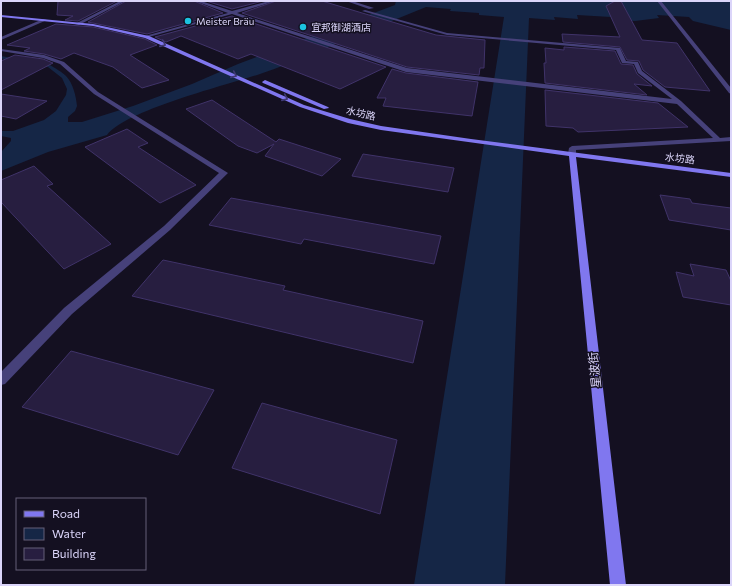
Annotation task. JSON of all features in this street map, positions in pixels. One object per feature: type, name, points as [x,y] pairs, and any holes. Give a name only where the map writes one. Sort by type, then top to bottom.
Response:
[{"type":"street","points":[[79,22],[123,1]]},
{"type":"street","points":[[197,1],[406,70],[679,102]]},
{"type":"street","points":[[147,37],[273,1]]},
{"type":"street","points":[[348,1],[372,8],[364,11],[447,34],[618,49],[624,62],[636,63],[640,72],[679,102],[718,140]]},
{"type":"street","points":[[659,1],[674,18],[731,92]]},
{"type":"street","name":"水坊路","points":[[1,13],[129,27],[155,34],[169,40]]},
{"type":"street","name":"水坊路","points":[[1,16],[79,22],[121,30],[147,37],[302,106],[348,121],[381,128],[731,168]]},
{"type":"street","points":[[1,39],[45,20]]},
{"type":"street","points":[[1,50],[44,57],[62,62],[91,89],[224,173],[167,228],[68,311],[1,380]]},
{"type":"street","name":"水坊路","points":[[258,79],[336,112],[353,117],[472,138]]},
{"type":"street","points":[[572,151],[731,139]]},
{"type":"street","name":"水坊路","points":[[572,151],[731,175]]},
{"type":"street","name":"星波街","points":[[572,151],[618,585]]},
{"type":"water","points":[[396,1],[731,1],[731,30],[693,21],[689,17],[657,15],[659,18],[635,21],[613,20],[611,17],[577,15],[578,19],[554,17],[555,20],[529,18],[505,585],[414,585],[504,17],[426,7],[274,69],[178,99],[134,116],[107,135],[48,152],[1,171],[1,152],[11,141],[11,138],[1,136],[1,131],[13,131],[44,120],[56,111],[66,95],[67,89],[62,78],[48,67],[7,61],[1,58],[1,56],[50,65],[58,70],[68,79],[75,94],[77,106],[75,111],[68,117],[68,122],[82,122],[133,106],[192,84],[238,64],[395,5]]},
{"type":"building","points":[[58,1],[117,1],[78,21],[65,20],[73,16],[57,15]]},
{"type":"building","points":[[126,1],[194,1],[223,13],[147,34],[88,22]]},
{"type":"building","points":[[206,1],[263,1],[232,9]]},
{"type":"building","points":[[276,1],[322,1],[436,35],[485,40],[484,68],[480,68],[479,75],[407,67],[242,13]]},
{"type":"building","points":[[615,1],[621,1],[642,40],[677,43],[710,91],[665,87],[643,70],[639,61],[627,60],[620,47],[563,42],[562,34],[620,37],[606,6]]},
{"type":"building","points":[[232,16],[386,67],[340,89],[251,54],[238,59],[181,36],[166,42],[155,37]]},
{"type":"building","points":[[56,24],[93,27],[145,39],[157,45],[130,55],[169,80],[142,88],[113,67],[74,53],[61,59],[44,54],[24,51],[30,48],[7,45]]},
{"type":"building","points":[[564,47],[615,51],[621,64],[633,65],[637,74],[652,86],[634,84],[647,95],[545,83],[545,48],[564,50]]},
{"type":"building","points":[[15,55],[43,59],[53,63],[1,90],[1,61]]},
{"type":"building","points":[[392,69],[406,73],[478,82],[472,116],[383,106],[386,98],[377,98]]},
{"type":"building","points":[[545,90],[658,103],[688,127],[578,132],[573,128],[546,126]]},
{"type":"building","points":[[1,94],[47,101],[16,119],[1,116]]},
{"type":"building","points":[[212,100],[276,142],[279,139],[341,159],[322,176],[265,156],[274,144],[257,153],[238,146],[186,109]]},
{"type":"building","points":[[127,129],[148,143],[138,147],[196,185],[160,203],[85,147]]},
{"type":"building","points":[[363,154],[454,168],[448,192],[352,176]]},
{"type":"building","points":[[34,166],[53,184],[47,186],[111,244],[64,269],[1,202],[1,180]]},
{"type":"building","points":[[660,195],[690,199],[692,203],[731,208],[731,230],[669,220]]},
{"type":"building","points":[[231,198],[441,236],[434,264],[304,239],[301,244],[209,225]]},
{"type":"building","points":[[163,260],[285,286],[283,290],[423,321],[413,363],[132,296]]},
{"type":"building","points":[[690,264],[726,270],[731,281],[731,305],[683,297],[676,272],[694,276]]},
{"type":"building","points":[[71,351],[214,390],[178,455],[22,407]]},
{"type":"building","points":[[262,403],[397,440],[380,514],[232,468]]},
{"type":"place","name":"Meister Bräu","points":[[188,21]]},
{"type":"place","name":"宜邦御湖酒店","points":[[303,27]]}]
